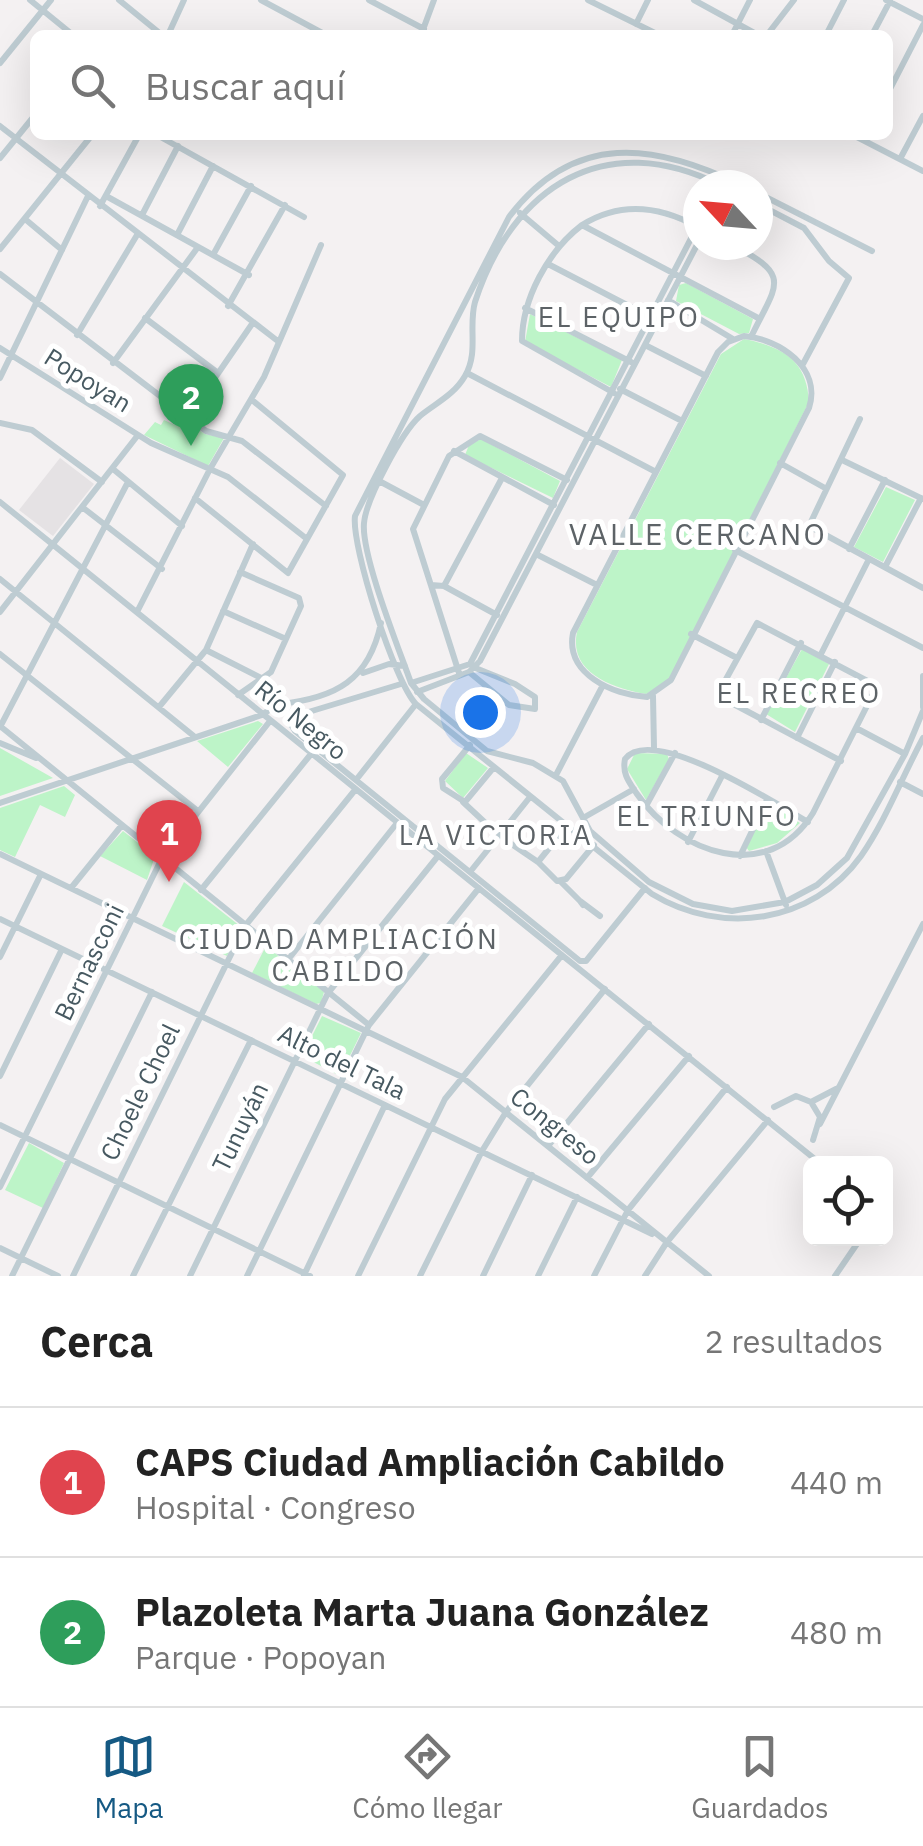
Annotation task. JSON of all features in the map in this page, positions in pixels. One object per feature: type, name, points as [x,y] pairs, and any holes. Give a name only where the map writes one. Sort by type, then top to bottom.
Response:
[{"type":"street","points":[[30,0],[67,30]]},
{"type":"street","points":[[2,58],[50,0]]},
{"type":"street","points":[[118,0],[158,30]]},
{"type":"street","points":[[168,30],[184,0]]},
{"type":"street","points":[[261,0],[317,30]]},
{"type":"street","points":[[369,0],[419,30]]},
{"type":"street","points":[[423,30],[434,0]]},
{"type":"street","points":[[588,0],[649,30]]},
{"type":"street","points":[[636,24],[648,0]]},
{"type":"street","points":[[694,0],[749,30]]},
{"type":"street","points":[[735,30],[750,0]]},
{"type":"street","points":[[771,30],[794,0]]},
{"type":"street","points":[[829,30],[844,0]]},
{"type":"street","points":[[874,30],[889,0],[923,22],[893,83]]},
{"type":"street","points":[[900,159],[923,116]]},
{"type":"street","points":[[0,158],[30,121]]},
{"type":"street","points":[[0,126],[179,269],[279,342]]},
{"type":"street","points":[[0,249],[88,140]]},
{"type":"street","points":[[100,206],[136,140]]},
{"type":"street","points":[[167,140],[304,217]]},
{"type":"street","points":[[868,140],[923,171]]},
{"type":"street","points":[[142,215],[178,146]]},
{"type":"street","points":[[686,170],[666,163],[613,163],[558,182],[518,212],[355,516],[356,544],[411,683],[494,768],[567,826],[647,885],[714,909],[742,911],[786,906],[820,894],[855,863],[923,738]]},
{"type":"street","points":[[177,234],[213,166]]},
{"type":"street","points":[[213,254],[250,186]]},
{"type":"street","points":[[0,378],[88,196]]},
{"type":"street","points":[[106,196],[249,275]]},
{"type":"street","points":[[773,200],[872,250]]},
{"type":"street","points":[[228,306],[249,275],[285,205]]},
{"type":"street","points":[[682,421],[524,345],[526,308],[559,246],[582,225],[607,213],[643,208],[683,220]]},
{"type":"street","points":[[518,212],[559,246]]},
{"type":"street","points":[[0,803],[266,713],[280,704],[337,690],[359,674],[374,654],[382,622],[364,534],[366,515],[412,424],[448,397],[467,373],[474,348],[476,302],[518,212]]},
{"type":"street","points":[[773,212],[800,225],[829,261],[849,278],[802,364]]},
{"type":"street","points":[[24,219],[62,250]]},
{"type":"street","points":[[582,225],[760,319]]},
{"type":"street","points":[[77,334],[137,235]]},
{"type":"street","points":[[137,612],[210,469],[252,400],[321,245]]},
{"type":"street","points":[[114,363],[198,247]]},
{"type":"street","points":[[499,616],[683,260]]},
{"type":"street","points":[[631,362],[645,345],[654,319],[668,300],[686,260]]},
{"type":"street","points":[[751,337],[774,289],[774,274],[760,260]]},
{"type":"street","points":[[548,264],[654,319]]},
{"type":"street","points":[[0,274],[206,431],[242,441],[326,506]]},
{"type":"street","points":[[668,300],[733,339]]},
{"type":"street","points":[[526,308],[631,362]]},
{"type":"street","points":[[145,318],[218,373]]},
{"type":"street","points":[[188,418],[252,324]]},
{"type":"street","points":[[751,337],[802,364],[810,377],[811,401],[670,680],[652,696],[634,696],[602,685],[584,671],[571,650],[573,633],[720,349],[733,339],[751,337]]},
{"type":"street","points":[[645,345],[706,376]]},
{"type":"street","name":"Popoyan","points":[[0,348],[181,460],[228,477],[306,540]]},
{"type":"street","points":[[467,373],[656,472]]},
{"type":"street","points":[[196,498],[288,573],[342,478],[342,471],[252,400]]},
{"type":"street","points":[[860,420],[809,526],[923,588]]},
{"type":"street","points":[[0,424],[32,430],[102,482]]},
{"type":"street","points":[[0,612],[138,435]]},
{"type":"street","points":[[411,683],[466,669],[526,689],[535,697],[536,709],[509,705],[466,669],[413,529],[454,451],[483,437],[569,482]]},
{"type":"street","points":[[454,451],[556,506]]},
{"type":"street","points":[[842,460],[922,498],[885,567]]},
{"type":"street","points":[[780,464],[825,488]]},
{"type":"street","points":[[112,469],[182,526]]},
{"type":"street","points":[[444,586],[502,478]]},
{"type":"street","points":[[849,549],[885,480]]},
{"type":"street","points":[[128,482],[0,726],[368,1028]]},
{"type":"street","points":[[381,482],[424,505]]},
{"type":"street","name":"Río Negro","points":[[0,502],[811,1156]]},
{"type":"street","points":[[417,692],[466,669],[536,554],[556,506]]},
{"type":"street","points":[[82,507],[162,568]]},
{"type":"street","points":[[158,707],[206,650],[253,544]]},
{"type":"street","points":[[735,550],[923,648]]},
{"type":"street","points":[[536,554],[597,585]]},
{"type":"street","points":[[821,654],[869,560]]},
{"type":"street","points":[[238,695],[263,679],[286,639],[301,601],[240,572]]},
{"type":"street","points":[[0,579],[195,736]]},
{"type":"street","points":[[431,585],[444,586],[499,616]]},
{"type":"street","points":[[223,612],[286,639]]},
{"type":"street","points":[[382,622],[401,684],[416,704],[471,743],[533,762],[556,775],[572,792],[595,844]]},
{"type":"street","points":[[808,822],[676,753],[654,748],[634,750],[624,759],[624,772],[646,806],[688,842],[711,852],[740,856],[766,851],[784,844],[808,822],[842,761],[877,686],[758,623],[720,695],[842,761]]},
{"type":"street","points":[[690,634],[737,658]]},
{"type":"street","points":[[761,720],[800,644]]},
{"type":"street","points":[[206,650],[263,679]]},
{"type":"street","points":[[0,654],[198,812]]},
{"type":"street","points":[[796,738],[836,662]]},
{"type":"street","points":[[359,674],[394,664],[405,666]]},
{"type":"street","points":[[786,906],[848,858],[923,714],[923,676]]},
{"type":"street","points":[[277,726],[401,684]]},
{"type":"street","points":[[556,775],[602,685]]},
{"type":"street","points":[[652,696],[654,748]]},
{"type":"street","points":[[280,704],[287,708],[290,719]]},
{"type":"street","points":[[356,780],[416,704]]},
{"type":"street","name":"Río Negro","points":[[290,719],[295,731],[580,962],[586,961],[647,885]]},
{"type":"street","name":"Bernasconi","points":[[0,1187],[162,858],[270,721]]},
{"type":"street","points":[[858,729],[905,754]]},
{"type":"street","points":[[0,743],[40,760]]},
{"type":"street","points":[[471,743],[441,782],[493,830]]},
{"type":"street","points":[[646,806],[676,753]]},
{"type":"street","points":[[201,890],[311,754]]},
{"type":"street","points":[[463,802],[494,768]]},
{"type":"street","points":[[688,842],[722,776]]},
{"type":"street","points":[[900,782],[923,794]]},
{"type":"street","points":[[583,818],[634,789]]},
{"type":"street","name":"Choele Choel","points":[[72,1276],[245,926],[355,790]]},
{"type":"street","points":[[470,872],[530,797]]},
{"type":"street","points":[[740,856],[767,800]]},
{"type":"street","points":[[288,960],[398,823]]},
{"type":"street","points":[[70,888],[122,826]]},
{"type":"street","points":[[538,862],[567,826]]},
{"type":"street","points":[[507,841],[538,862],[597,914]]},
{"type":"street","points":[[560,882],[595,844]]},
{"type":"street","points":[[766,851],[786,906]]},
{"type":"street","points":[[0,854],[320,1009],[368,1028]]},
{"type":"street","name":"Tunuyán","points":[[190,1276],[328,993],[438,856]]},
{"type":"street","points":[[0,957],[41,874]]},
{"type":"street","points":[[246,1276],[368,1028],[479,888]]},
{"type":"street","name":"Alto del Tala","points":[[0,919],[667,1242]]},
{"type":"street","points":[[813,1140],[923,924]]},
{"type":"street","points":[[0,1076],[62,949]]},
{"type":"street","points":[[358,1276],[431,1127],[462,1077],[562,955]]},
{"type":"street","points":[[420,1276],[482,1151],[506,1112],[605,989]]},
{"type":"street","points":[[12,1276],[152,992]]},
{"type":"street","points":[[548,1146],[649,1024]]},
{"type":"street","name":"Congreso","points":[[368,1028],[462,1077],[709,1276]]},
{"type":"street","points":[[133,1276],[251,1040]]},
{"type":"street","points":[[588,1178],[689,1056]]},
{"type":"street","points":[[594,1276],[628,1210],[727,1087]]},
{"type":"street","points":[[811,1102],[839,1087]]},
{"type":"street","points":[[774,1107],[796,1096],[811,1102],[820,1124]]},
{"type":"street","points":[[0,1125],[306,1275],[385,1104]]},
{"type":"street","points":[[645,1276],[667,1242],[768,1120]]},
{"type":"street","points":[[483,1276],[532,1176]]},
{"type":"street","points":[[538,1276],[577,1197]]},
{"type":"street","points":[[835,1276],[855,1246]]},
{"type":"street","points":[[0,1248],[58,1276]]},
{"type":"shaded area","points":[[60,458],[94,484],[53,536],[19,510]]},
{"type":"green space","points":[[686,283],[753,319],[749,333],[739,334],[676,301],[679,285]]},
{"type":"green space","points":[[530,314],[622,360],[611,387],[525,342]]},
{"type":"green space","points":[[744,339],[771,346],[791,358],[804,376],[809,402],[669,680],[646,694],[620,688],[586,668],[576,646],[577,632],[721,354]]},
{"type":"green space","points":[[181,417],[205,434],[224,438],[208,466],[144,435],[155,422],[161,425],[164,420],[175,425]]},
{"type":"green space","points":[[481,439],[560,481],[553,498],[465,455],[469,445]]},
{"type":"green space","points":[[886,487],[915,500],[883,562],[854,547]]},
{"type":"green space","points":[[802,649],[829,664],[795,732],[766,714]]},
{"type":"green space","points":[[258,721],[263,724],[228,767],[197,741]]},
{"type":"green space","points":[[0,748],[53,778],[0,796]]},
{"type":"green space","points":[[466,753],[488,768],[463,798],[445,781]]},
{"type":"green space","points":[[635,753],[667,754],[669,759],[646,800],[627,769]]},
{"type":"green space","points":[[64,786],[75,795],[65,817],[40,805],[15,857],[0,850],[0,808]]},
{"type":"green space","points":[[772,805],[800,823],[777,843],[749,851],[746,847],[765,808]]},
{"type":"green space","points":[[123,831],[155,856],[147,880],[100,856]]},
{"type":"green space","points":[[184,882],[240,926],[227,956],[162,926]]},
{"type":"green space","points":[[266,946],[324,992],[321,1003],[252,973]]},
{"type":"green space","points":[[322,1016],[361,1033],[340,1076],[302,1056]]},
{"type":"green space","points":[[29,1143],[64,1163],[43,1208],[5,1190]]},
{"type":"place","name":"Plazoleta Marta Juana González","points":[[191,446]]},
{"type":"place","name":"CAPS Ciudad Ampliación Cabildo","points":[[169,882]]},
{"type":"district","name":"EL EQUIPO","points":[[619,317]]},
{"type":"district","name":"VALLE CERCANO","points":[[698,535]]},
{"type":"district","name":"EL RECREO","points":[[799,693]]},
{"type":"district","name":"EL TRIUNFO","points":[[707,816]]},
{"type":"district","name":"LA VICTORIA","points":[[496,835]]},
{"type":"district","name":"CIUDAD AMPLIACIÓN CABILDO","points":[[339,955]]}]
